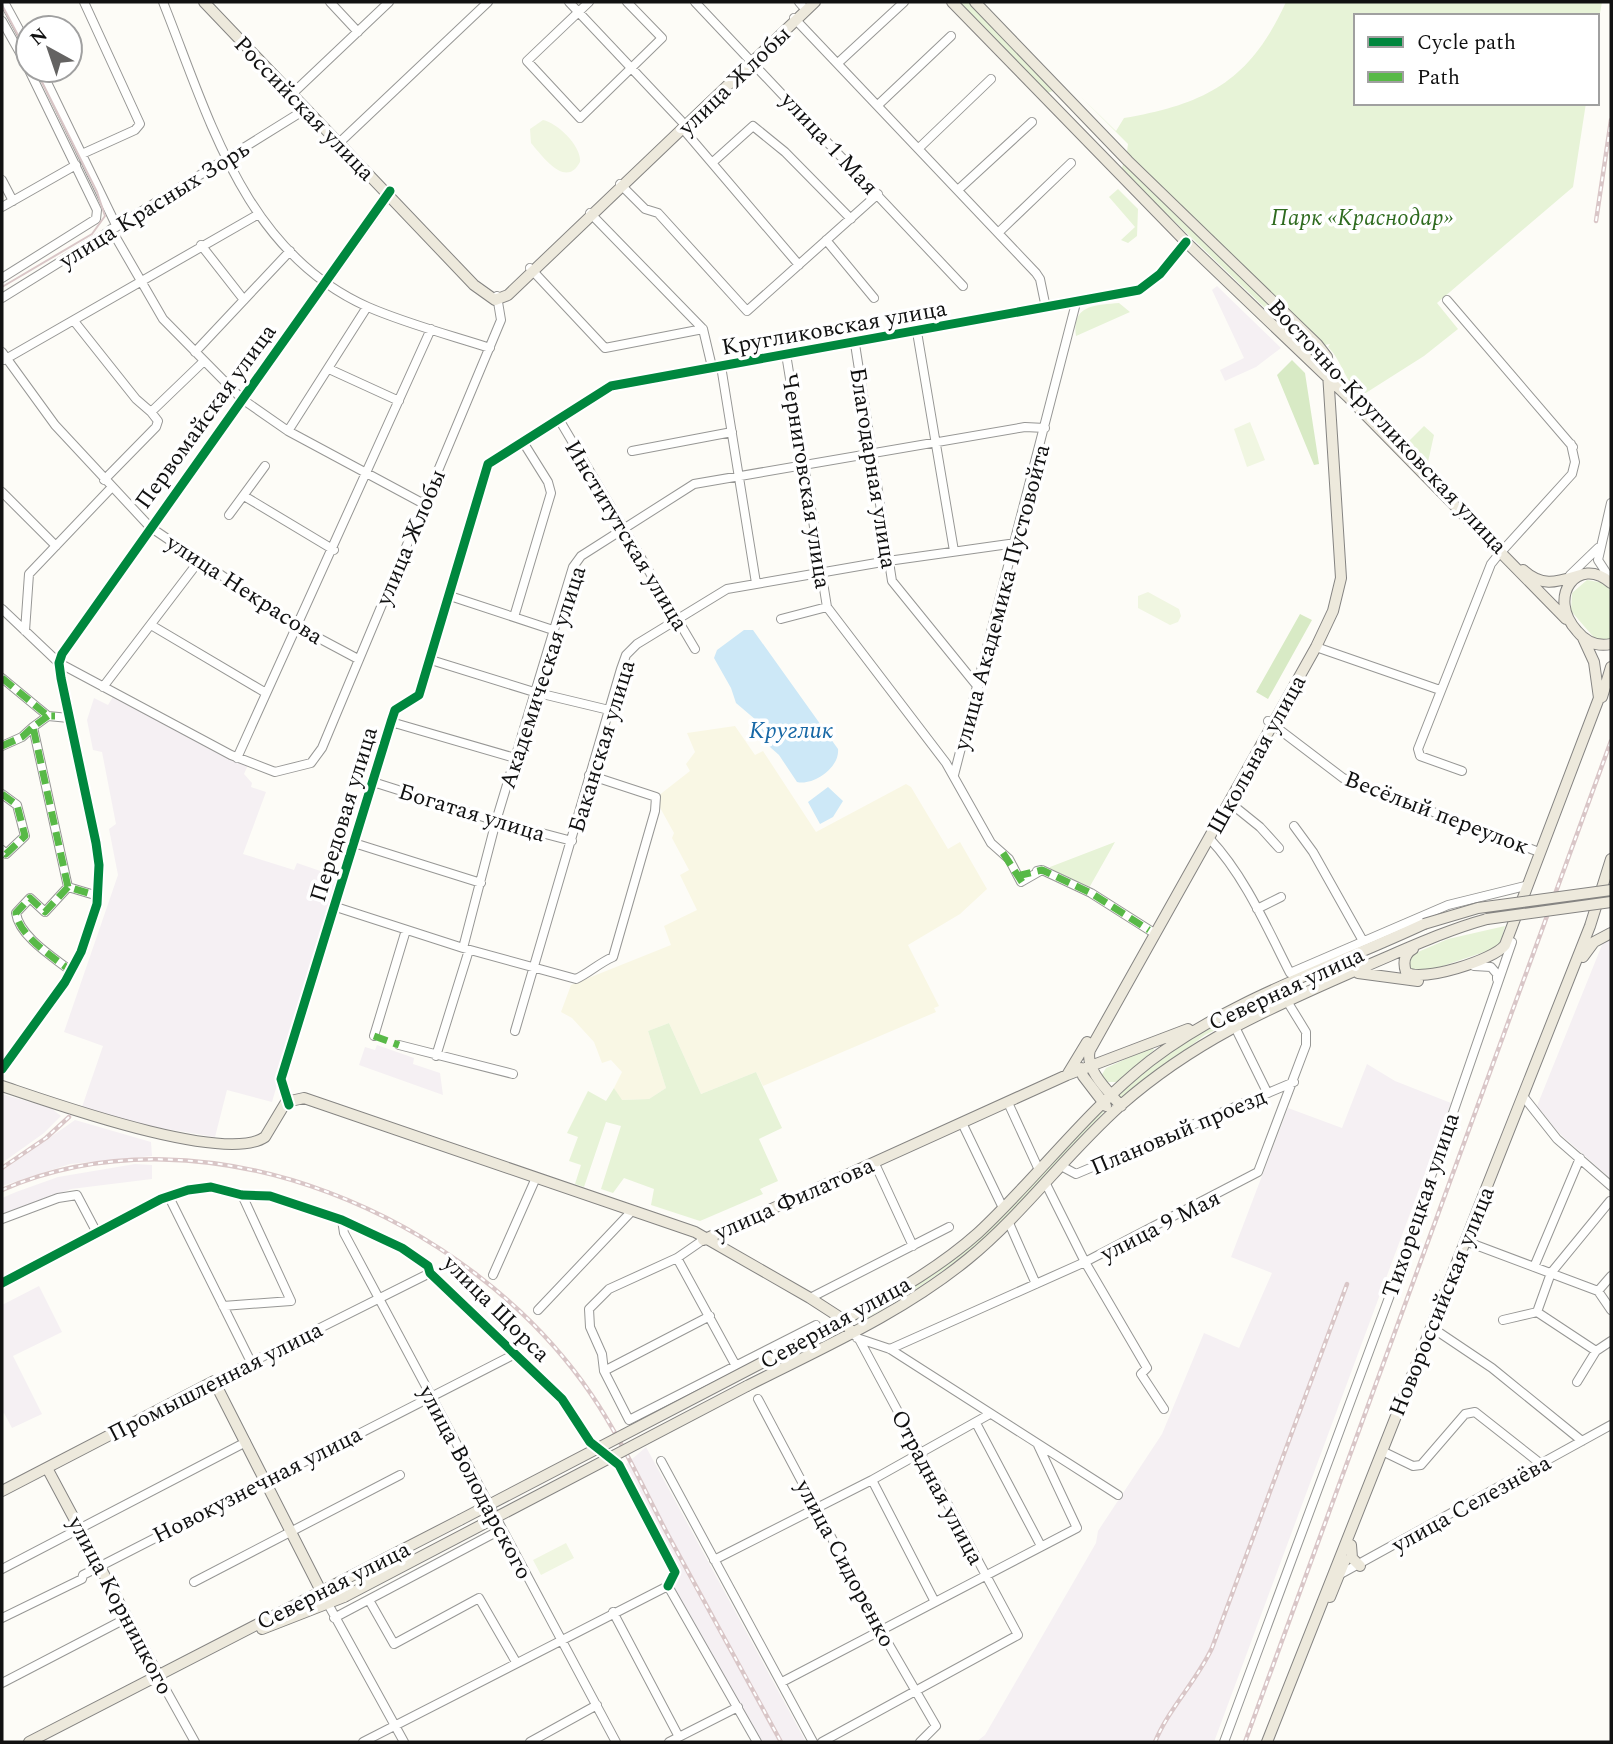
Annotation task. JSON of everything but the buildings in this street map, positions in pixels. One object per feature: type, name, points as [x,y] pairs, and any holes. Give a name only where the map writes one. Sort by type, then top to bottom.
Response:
[{"type":"main road","name":"Российская улица","points":[[204,2],[484,294],[500,295]]},
{"type":"main road","name":"Российская улица","points":[[211,2],[306,108],[340,141]]},
{"type":"main road","name":"Восточно-Кругликовская улица","points":[[952,2],[1186,242],[1326,373],[1583,638]]},
{"type":"main road","name":"Восточно-Кругликовская улица","points":[[975,2],[1128,161],[1323,349],[1326,373],[1501,552],[1537,581],[1550,584],[1560,582]]},
{"type":"main road","name":"улица Жлобы","points":[[500,295],[532,269],[621,186],[807,5]]},
{"type":"main road","points":[[1042,95],[1055,94],[1054,83]]},
{"type":"main road","points":[[1055,109],[1057,96],[1067,97]]},
{"type":"main road","points":[[1103,158],[1114,157],[1115,147]]},
{"type":"main road","points":[[1116,171],[1118,161],[1128,161]]},
{"type":"main road","name":"Школьная улица","points":[[1087,1072],[1090,1050],[1152,932],[1316,647],[1333,611],[1341,578],[1326,373]]},
{"type":"main road","name":"Школьная улица","points":[[1067,1075],[1209,838],[1331,604],[1336,577],[1326,373]]},
{"type":"main road","points":[[1330,405],[1336,397],[1349,398]]},
{"type":"main road","points":[[1560,582],[1594,573],[1611,581]]},
{"type":"main road","points":[[1566,619],[1564,596],[1572,582],[1594,573]]},
{"type":"main road","points":[[1583,638],[1600,645],[1611,645]]},
{"type":"main road","points":[[1499,964],[1525,886],[1599,698],[1594,662],[1583,638]]},
{"type":"main road","name":"Тихорецкая улица","points":[[1499,964],[1611,667]]},
{"type":"main road","name":"Новороссийская улица","points":[[1525,1097],[1583,957],[1611,860]]},
{"type":"main road","name":"Новороссийская улица","points":[[1267,1742],[1593,926],[1610,895]]},
{"type":"main road","name":"Северная улица","points":[[45,1742],[159,1678],[816,1329],[841,1321],[901,1288],[945,1259],[1003,1208],[1107,1099],[1153,1059],[1223,1014],[1424,924],[1478,908],[1610,895]]},
{"type":"main road","name":"Северная улица","points":[[29,1742],[272,1624],[344,1597],[824,1346],[851,1335],[912,1300],[967,1260],[1009,1223],[1117,1109],[1195,1048],[1234,1025],[1423,941],[1487,919],[1610,895]]},
{"type":"main road","points":[[1593,926],[1611,926]]},
{"type":"main road","points":[[1583,957],[1594,942],[1611,933]]},
{"type":"main road","points":[[1423,941],[1405,958],[1406,972],[1411,976],[1419,978],[1499,964]]},
{"type":"main road","points":[[1345,976],[1373,973],[1406,981],[1425,979],[1474,966],[1499,964]]},
{"type":"main road","points":[[713,1240],[1223,1014]]},
{"type":"main road","name":"Школьная улица","points":[[1081,1052],[1087,1072]]},
{"type":"main road","points":[[1087,1072],[1117,1109]]},
{"type":"main road","name":"улица Филатова","points":[[713,1240],[1067,1075],[1087,1072]]},
{"type":"main road","points":[[2,1089],[149,1136],[246,1148],[256,1147],[270,1139],[289,1103],[303,1098],[713,1240],[810,1298],[841,1321],[851,1335]]},
{"type":"main road","points":[[289,1103],[305,1102],[713,1240],[841,1321]]},
{"type":"main road","points":[[816,1329],[825,1324],[824,1311]]},
{"type":"main road","points":[[214,1381],[322,1593]]},
{"type":"main road","name":"Промышленная улица","points":[[2,1491],[214,1381]]},
{"type":"main road","name":"Новороссийская улица","points":[[1274,1742],[1334,1577],[1351,1545],[1384,1452]]},
{"type":"main road","name":"улица Корницкого","points":[[47,1468],[159,1678]]},
{"type":"main road","points":[[1351,1545],[1352,1558],[1360,1566]]},
{"type":"street","points":[[4,2],[14,20]]},
{"type":"street","points":[[82,154],[135,130],[140,124],[84,2]]},
{"type":"street","points":[[163,2],[226,159],[257,215],[290,251],[326,282],[367,307],[490,348]]},
{"type":"street","points":[[330,2],[358,32]]},
{"type":"street","points":[[294,93],[389,2]]},
{"type":"street","points":[[340,141],[488,2]]},
{"type":"street","points":[[569,2],[633,67],[799,265]]},
{"type":"street","points":[[589,2],[527,61],[580,118],[662,38],[627,2]]},
{"type":"street","name":"улица 1 Мая","points":[[695,2],[963,286]]},
{"type":"street","points":[[838,63],[905,2]]},
{"type":"street","points":[[795,19],[959,189],[1040,279],[1046,308]]},
{"type":"street","points":[[2,21],[14,42]]},
{"type":"street","points":[[878,105],[951,36]]},
{"type":"street","points":[[919,148],[991,79]]},
{"type":"street","points":[[2,278],[96,219],[97,210],[36,84]]},
{"type":"street","points":[[48,84],[114,227],[163,319],[203,362],[242,398],[288,431],[424,504]]},
{"type":"street","name":"улица Красных Зорь","points":[[2,298],[306,108]]},
{"type":"street","points":[[959,189],[1032,122]]},
{"type":"street","points":[[713,162],[750,127],[756,127],[851,219]]},
{"type":"street","points":[[999,232],[1071,163]]},
{"type":"street","points":[[2,207],[76,165]]},
{"type":"street","points":[[2,180],[13,201]]},
{"type":"street","points":[[621,186],[645,209],[658,214],[747,311],[878,194]]},
{"type":"street","name":"Первомайская улица","points":[[60,663],[71,639],[150,527],[391,194]]},
{"type":"street","points":[[591,214],[703,329],[716,366],[732,432],[756,583]]},
{"type":"street","points":[[3,357],[74,321],[201,245],[257,215]]},
{"type":"street","points":[[827,240],[874,298]]},
{"type":"street","name":"Кругликовская улица","points":[[488,464],[611,386],[855,344],[1144,288],[1160,274],[1186,242]]},
{"type":"street","points":[[201,245],[244,300]]},
{"type":"street","points":[[195,352],[290,251]]},
{"type":"street","points":[[532,269],[605,348],[703,329]]},
{"type":"street","name":"улица Жлобы","points":[[237,758],[275,772],[302,768],[311,763],[322,748],[490,348],[501,320],[500,295]]},
{"type":"street","points":[[1447,300],[1573,447]]},
{"type":"street","name":"улица Академика Пустовойта","points":[[1076,303],[954,775],[991,843],[1009,859],[1019,879],[1042,870],[1091,894],[1152,932]]},
{"type":"street","points":[[288,431],[367,307]]},
{"type":"street","points":[[74,321],[136,399],[158,421],[104,480]]},
{"type":"street","points":[[2,609],[60,663],[237,758],[334,550],[365,474],[431,329]]},
{"type":"street","points":[[917,332],[954,551]]},
{"type":"street","name":"Благодарная улица","points":[[855,344],[892,581],[978,687]]},
{"type":"street","name":"Черниговская улица","points":[[786,354],[827,607],[954,775]]},
{"type":"street","name":"улица Некрасова","points":[[3,357],[55,425],[150,527],[298,627],[358,659]]},
{"type":"street","points":[[151,412],[203,362]]},
{"type":"street","points":[[329,369],[399,401]]},
{"type":"street","name":"Институтская улица","points":[[559,421],[679,618],[695,649]]},
{"type":"street","name":"Академическая улица","points":[[436,1056],[466,949],[496,821],[573,567],[581,556],[694,484],[1025,427],[1045,428]]},
{"type":"street","points":[[632,451],[732,432]]},
{"type":"street","points":[[1462,771],[1420,756],[1418,749],[1491,564],[1572,474],[1575,461],[1573,447],[1564,433]]},
{"type":"street","points":[[513,617],[551,493],[548,482],[523,442]]},
{"type":"street","name":"Передовая улица","points":[[289,1103],[281,1079],[391,722],[396,710],[419,695],[488,464]]},
{"type":"street","points":[[229,515],[265,466]]},
{"type":"street","points":[[25,631],[29,574],[112,487]]},
{"type":"street","points":[[2,492],[56,546]]},
{"type":"street","points":[[244,496],[334,550]]},
{"type":"street","points":[[1594,573],[1611,503]]},
{"type":"street","points":[[1594,573],[1601,542]]},
{"type":"street","points":[[1560,582],[1584,564],[1601,542]]},
{"type":"street","name":"Баканская улица","points":[[515,1031],[626,655],[637,644],[727,589],[888,561],[1016,543]]},
{"type":"street","points":[[103,687],[199,561]]},
{"type":"street","points":[[1594,573],[1611,562]]},
{"type":"street","points":[[450,596],[553,630]]},
{"type":"street","points":[[781,619],[827,607]]},
{"type":"street","points":[[151,625],[266,693]]},
{"type":"street","points":[[1316,647],[1440,690]]},
{"type":"street","points":[[431,660],[534,692],[609,710]]},
{"type":"street","points":[[2,1069],[71,971],[81,952],[98,896],[96,843],[60,663]]},
{"type":"street","points":[[2,678],[48,716],[69,718]]},
{"type":"street","points":[[2,746],[22,737],[48,716]]},
{"type":"street","points":[[391,722],[515,758]]},
{"type":"street","name":"Весёлый переулок","points":[[1270,723],[1343,778],[1539,852]]},
{"type":"street","points":[[33,727],[68,887]]},
{"type":"street","points":[[335,907],[466,949],[576,979],[584,975],[597,964],[614,957],[656,797],[589,775]]},
{"type":"street","name":"Богатая улица","points":[[373,782],[496,821],[572,841]]},
{"type":"street","points":[[2,794],[17,806],[25,836],[6,854],[2,850]]},
{"type":"street","points":[[1229,802],[1260,827],[1279,848]]},
{"type":"street","points":[[1294,826],[1313,852],[1363,941]]},
{"type":"street","points":[[1209,838],[1226,858],[1257,909],[1290,973],[1448,905],[1525,886]]},
{"type":"street","points":[[354,843],[481,883]]},
{"type":"street","points":[[68,887],[98,896]]},
{"type":"street","points":[[68,887],[50,910],[45,912],[30,898],[16,913],[17,921],[44,950],[71,971]]},
{"type":"street","points":[[1257,909],[1281,897]]},
{"type":"street","points":[[374,1036],[406,930]]},
{"type":"street","name":"Тихорецкая улица","points":[[1224,1742],[1390,1295],[1499,964]]},
{"type":"street","name":"улица 9 Мая","points":[[890,1349],[1085,1262],[1258,1172],[1307,1045],[1306,1032],[1287,1001]]},
{"type":"street","points":[[1234,1025],[1267,1092]]},
{"type":"street","points":[[399,1045],[513,1074]]},
{"type":"street","name":"Плановый проезд","points":[[1063,1167],[1076,1174],[1294,1082]]},
{"type":"street","points":[[1525,1097],[1557,1139],[1611,1186]]},
{"type":"street","points":[[1010,1107],[1039,1171]]},
{"type":"street","points":[[964,1127],[1003,1208]]},
{"type":"street","points":[[1534,1268],[1580,1158]]},
{"type":"street","points":[[876,1166],[913,1245]]},
{"type":"street","points":[[493,1275],[535,1180]]},
{"type":"street","points":[[1046,1184],[1085,1262],[1147,1368],[1141,1374],[1164,1409]]},
{"type":"street","name":"улица Щорса","points":[[169,1197],[188,1190],[211,1187],[242,1195],[270,1196],[342,1220],[402,1248],[428,1266],[430,1273],[562,1399],[590,1443],[619,1465],[675,1572],[668,1586],[757,1742]]},
{"type":"street","points":[[2,1219],[58,1198],[78,1195],[97,1233]]},
{"type":"street","points":[[223,1306],[291,1301],[242,1195]]},
{"type":"street","points":[[2,1283],[169,1197],[251,1362]]},
{"type":"street","points":[[1537,1312],[1551,1273],[1610,1201]]},
{"type":"street","points":[[538,1310],[630,1213]]},
{"type":"street","name":"улица Володарского","points":[[342,1220],[344,1233],[378,1298],[616,1742]]},
{"type":"street","points":[[1009,1223],[1036,1284]]},
{"type":"street","points":[[810,1298],[950,1227]]},
{"type":"street","name":"улица Филатова","points":[[713,1240],[609,1290],[593,1302],[588,1317],[602,1354],[604,1371],[629,1420],[736,1366]]},
{"type":"street","points":[[1467,1242],[1598,1291],[1611,1310]]},
{"type":"street","points":[[677,1258],[736,1366],[816,1329]]},
{"type":"street","name":"Промышленная улица","points":[[214,1381],[430,1273]]},
{"type":"street","points":[[1598,1291],[1611,1276]]},
{"type":"street","points":[[1503,1320],[1537,1312],[1596,1351]]},
{"type":"street","points":[[604,1371],[710,1316]]},
{"type":"street","points":[[1433,1328],[1502,1376],[1582,1441]]},
{"type":"street","points":[[851,1335],[890,1349],[1118,1494]]},
{"type":"street","name":"Отрадная улица","points":[[851,1335],[1018,1635],[915,1692]]},
{"type":"street","points":[[1577,1382],[1596,1351],[1611,1341]]},
{"type":"street","name":"Новокузнечная улица","points":[[2,1618],[82,1579],[100,1566],[429,1395],[515,1353]]},
{"type":"street","name":"улица Сидоренко","points":[[758,1399],[881,1631],[936,1726],[920,1742]]},
{"type":"street","points":[[1384,1452],[1413,1466],[1421,1465],[1465,1414],[1475,1412],[1541,1464]]},
{"type":"street","points":[[714,1560],[920,1455],[990,1414]]},
{"type":"street","points":[[976,1423],[1041,1546]]},
{"type":"street","name":"улица Селезнёва","points":[[1334,1577],[1360,1566],[1611,1425]]},
{"type":"street","points":[[2,1569],[246,1442]]},
{"type":"street","points":[[782,1682],[1077,1528],[1038,1445]]},
{"type":"street","points":[[661,1461],[813,1742]]},
{"type":"street","points":[[194,1582],[400,1475]]},
{"type":"street","points":[[872,1480],[935,1602]]},
{"type":"street","points":[[334,1618],[502,1529]]},
{"type":"street","points":[[363,1742],[668,1586]]},
{"type":"street","points":[[322,1593],[404,1742]]},
{"type":"street","points":[[369,1600],[394,1644],[479,1598],[516,1662]]},
{"type":"street","points":[[613,1612],[679,1737]]},
{"type":"street","points":[[2,1683],[127,1618]]},
{"type":"street","name":"улица Корницкого","points":[[159,1678],[195,1742]]},
{"type":"street","points":[[822,1742],[915,1692]]},
{"type":"street","points":[[530,1742],[597,1705]]},
{"type":"street","points":[[669,1742],[738,1707]]},
{"type":"shaded area","points":[[1217,286],[1281,348],[1256,367],[1225,381],[1220,370],[1244,358],[1212,290]]},
{"type":"shaded area","points":[[114,695],[248,765],[244,774],[252,783],[251,787],[266,792],[243,854],[294,870],[297,863],[338,877],[272,1102],[227,1090],[215,1137],[136,1124],[82,1107],[103,1046],[64,1032],[118,875],[109,829],[116,824],[102,752],[93,750],[87,720],[94,698],[108,705]]},
{"type":"shaded area","points":[[735,726],[755,755],[763,751],[816,832],[906,784],[911,787],[948,849],[960,842],[987,889],[960,914],[908,945],[939,1006],[934,1008],[936,1012],[763,1086],[756,1072],[701,1094],[669,1023],[648,1031],[666,1088],[649,1099],[621,1100],[614,1088],[622,1072],[611,1060],[602,1063],[594,1042],[572,1018],[561,1012],[571,985],[671,945],[664,926],[697,910],[680,875],[689,870],[672,838],[674,833],[658,804],[658,796],[690,771],[686,764],[695,752],[687,733]]},
{"type":"shaded area","points":[[1606,935],[1611,935],[1611,1179],[1559,1133],[1537,1106]]},
{"type":"shaded area","points":[[377,1045],[414,1058],[413,1064],[440,1073],[443,1095],[359,1065],[365,1047],[375,1050]]},
{"type":"shaded area","points":[[1367,1064],[1395,1081],[1451,1103],[1214,1742],[976,1742],[985,1735],[1096,1543],[1098,1531],[1162,1434],[1204,1333],[1239,1348],[1272,1273],[1231,1257],[1288,1108],[1342,1128]]},
{"type":"shaded area","points":[[2,1094],[51,1108],[61,1116],[44,1133],[2,1163]]},
{"type":"shaded area","points":[[75,1120],[151,1142],[152,1156],[70,1164],[2,1186],[2,1171]]},
{"type":"shaded area","points":[[135,1164],[152,1165],[152,1179],[71,1189],[2,1215],[2,1198],[16,1192],[58,1177]]},
{"type":"shaded area","points":[[39,1286],[62,1332],[13,1356],[42,1414],[12,1428],[4,1413],[2,1414],[2,1305]]},
{"type":"shaded area","points":[[646,1447],[806,1742],[752,1742],[668,1588],[679,1570],[624,1466]]},
{"type":"green space","points":[[959,2],[969,2],[1053,91],[1047,93]]},
{"type":"green space","name":"Парк «Краснодар»","points":[[1286,2],[1602,2],[1599,19],[1599,14],[1354,14],[1354,105],[1586,105],[1573,187],[1437,303],[1458,329],[1424,356],[1361,396],[1351,385],[1328,347],[1330,344],[1325,345],[1127,152],[1128,144],[1080,96],[1116,131],[1124,118],[1179,105],[1222,84],[1241,70],[1272,29]]},
{"type":"green space","points":[[543,120],[555,126],[573,143],[580,156],[580,162],[574,170],[562,172],[555,168],[531,143],[530,129]]},
{"type":"green space","points":[[1123,164],[1319,352],[1315,356],[1148,196],[1122,168]]},
{"type":"green space","points":[[1118,189],[1138,209],[1137,236],[1128,243],[1121,240],[1135,227],[1109,197]]},
{"type":"green space","points":[[1119,303],[1130,312],[1076,336],[1075,326],[1081,312],[1094,306]]},
{"type":"green space","points":[[1292,360],[1305,373],[1319,464],[1314,465],[1277,375]]},
{"type":"green space","points":[[1250,422],[1265,460],[1247,467],[1234,429]]},
{"type":"green space","points":[[1424,426],[1434,435],[1428,462],[1407,443]]},
{"type":"green space","points":[[1587,580],[1604,583],[1611,591],[1611,641],[1597,641],[1571,611],[1572,593]]},
{"type":"green space","points":[[1148,592],[1179,609],[1181,616],[1178,622],[1170,625],[1138,608],[1138,596]]},
{"type":"green space","points":[[1300,614],[1312,620],[1268,699],[1256,692]]},
{"type":"green space","points":[[1115,842],[1089,888],[1050,869],[1050,867]]},
{"type":"green space","points":[[1505,926],[1500,944],[1490,950],[1422,973],[1412,971],[1409,965],[1411,955],[1448,939]]},
{"type":"green space","points":[[1258,1003],[1260,1008],[1205,1035],[1120,1099],[1118,1095],[1167,1055],[1202,1032]]},
{"type":"green space","points":[[669,1023],[701,1094],[756,1072],[782,1128],[759,1139],[778,1181],[760,1189],[763,1194],[700,1221],[651,1205],[654,1189],[624,1178],[613,1193],[601,1189],[621,1126],[606,1122],[584,1187],[575,1184],[581,1165],[569,1161],[578,1137],[567,1133],[588,1091],[606,1101],[614,1088],[622,1100],[649,1099],[666,1088],[648,1031]]},
{"type":"green space","points":[[1152,1047],[1154,1050],[1117,1082],[1104,1082],[1101,1076],[1106,1068]]},
{"type":"green space","points":[[1104,1112],[1038,1185],[981,1241],[932,1279],[896,1301],[860,1322],[855,1318],[921,1280]]},
{"type":"green space","points":[[566,1543],[574,1558],[541,1575],[533,1560]]},
{"type":"water","name":"Круглик","points":[[744,630],[753,630],[838,749],[835,762],[818,778],[797,782],[779,755],[770,747],[756,720],[736,703],[714,658],[717,650]]},
{"type":"water","points":[[828,787],[843,801],[833,817],[820,824],[808,802]]},
{"type":"tram line","points":[[2,5],[14,28]]},
{"type":"tram line","points":[[2,287],[92,234],[105,216],[97,192],[43,84]]},
{"type":"railway","points":[[1596,221],[1611,120]]},
{"type":"railway","points":[[1245,1742],[1611,741]]},
{"type":"railway","points":[[2,1168],[46,1138],[69,1117]]},
{"type":"railway","points":[[2,1190],[81,1166],[163,1159],[246,1169],[328,1192],[406,1228],[477,1275],[540,1331],[591,1394],[622,1446],[781,1742]]},
{"type":"railway","points":[[1155,1742],[1212,1648],[1347,1284]]},
{"type":"marked path","points":[[2,678],[48,716],[55,716]]},
{"type":"marked path","points":[[48,716],[33,727],[68,887],[98,896]]},
{"type":"marked path","points":[[2,746],[22,737],[33,727]]},
{"type":"marked path","points":[[2,794],[17,805],[25,836],[6,854],[2,850]]},
{"type":"marked path","points":[[1003,853],[1022,882]]},
{"type":"marked path","points":[[1017,876],[1042,870],[1091,893],[1149,930]]},
{"type":"marked path","points":[[68,887],[45,912],[30,898],[16,913],[18,922],[30,938],[71,971]]},
{"type":"marked path","points":[[374,1036],[399,1045]]},
{"type":"cycle path","points":[[2,1069],[65,982],[81,952],[97,904],[99,865],[96,843],[61,678],[59,663],[62,654],[390,191]]},
{"type":"cycle path","points":[[289,1105],[281,1079],[391,722],[395,710],[419,695],[488,464],[611,386],[1139,290],[1160,274],[1186,242]]},
{"type":"cycle path","points":[[2,1283],[161,1199],[188,1190],[211,1187],[242,1195],[270,1196],[342,1220],[402,1248],[428,1266],[430,1273],[562,1399],[590,1442],[619,1465],[675,1572],[668,1586]]}]
